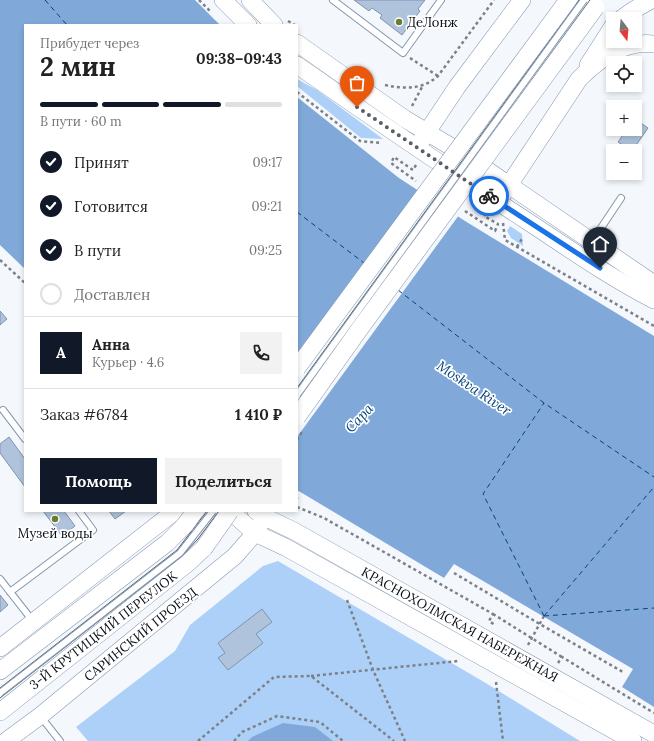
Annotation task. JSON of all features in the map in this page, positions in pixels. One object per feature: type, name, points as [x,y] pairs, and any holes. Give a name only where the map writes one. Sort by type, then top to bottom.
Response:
[{"type":"main road","points":[[223,0],[247,24]]},
{"type":"main road","points":[[250,0],[273,24]]},
{"type":"main road","points":[[417,148],[457,87],[522,0]]},
{"type":"main road","points":[[298,367],[568,0]]},
{"type":"main road","points":[[631,12],[651,0]]},
{"type":"main road","points":[[298,416],[594,2]]},
{"type":"main road","points":[[497,202],[606,37]]},
{"type":"main road","points":[[579,79],[594,64],[611,53],[638,44],[654,44]]},
{"type":"main road","points":[[298,45],[426,133],[465,155],[654,284]]},
{"type":"main road","points":[[298,66],[497,202],[626,286],[654,300]]},
{"type":"main road","points":[[0,648],[173,512]]},
{"type":"main road","name":"3-Й КРУТИЦКИЙ ПЕРЕУЛОК","points":[[0,712],[188,563],[204,548],[229,512]]},
{"type":"main road","name":"КРАСНОХОЛМСКАЯ НАБЕРЕЖНАЯ","points":[[231,512],[255,533],[285,547],[633,741]]},
{"type":"main road","name":"КРАСНОХОЛМСКАЯ НАБЕРЕЖНАЯ","points":[[260,514],[294,531],[654,734]]},
{"type":"main road","name":"САРИНСКИЙ ПРОЕЗД","points":[[6,741],[40,716],[235,556],[255,533],[260,514]]},
{"type":"main road","points":[[0,671],[167,544],[190,518]]},
{"type":"lane","points":[[333,0],[403,53],[442,0]]},
{"type":"lane","points":[[298,394],[594,2]]},
{"type":"lane","points":[[592,242],[621,198]]},
{"type":"lane","points":[[3,410],[24,438]]},
{"type":"lane","points":[[10,592],[93,530],[80,512]]},
{"type":"lane","points":[[0,693],[180,553],[212,512]]},
{"type":"lane","points":[[0,579],[34,622]]},
{"type":"lane","points":[[40,716],[60,741]]},
{"type":"path","points":[[415,88],[430,83],[438,76],[494,0]]},
{"type":"path","points":[[403,53],[438,76]]},
{"type":"path","points":[[298,93],[360,141],[387,143]]},
{"type":"path","points":[[413,170],[394,158],[391,163],[417,181],[415,186]]},
{"type":"path","points":[[462,210],[495,231],[498,224],[484,216]]},
{"type":"path","points":[[503,222],[505,240],[654,326]]},
{"type":"path","points":[[0,260],[24,282]]},
{"type":"path","points":[[298,507],[324,518],[493,614],[654,713]]},
{"type":"path","points":[[454,573],[540,625],[623,672]]},
{"type":"path","points":[[344,593],[373,670],[406,741]]},
{"type":"path","points":[[493,614],[489,621],[502,629]]},
{"type":"path","points":[[528,645],[544,616]]},
{"type":"path","points":[[522,641],[534,649]]},
{"type":"path","points":[[552,660],[558,663],[562,657]]},
{"type":"path","points":[[198,741],[274,678],[311,676],[461,660]]},
{"type":"path","points":[[311,676],[394,741]]},
{"type":"path","points":[[496,680],[503,741]]},
{"type":"path","points":[[234,741],[242,732],[277,716],[320,722],[343,741]]},
{"type":"shaded area","points":[[298,80],[317,90],[383,139],[361,138],[298,87]]},
{"type":"shaded area","points":[[510,226],[522,234],[523,246],[511,238],[507,231]]},
{"type":"shaded area","points":[[278,561],[484,682],[580,741],[88,741],[76,727],[175,651],[190,625],[263,566]]},
{"type":"water","points":[[0,0],[195,0],[219,24],[24,24],[24,268],[0,245]]},
{"type":"water","points":[[298,98],[399,178],[465,221],[654,336],[654,707],[622,687],[633,669],[454,564],[444,578],[298,491]]},
{"type":"water","points":[[283,723],[315,727],[333,741],[248,741],[252,737]]},
{"type":"pier","points":[[419,189],[459,215],[298,436],[298,357]]},
{"type":"building","points":[[354,0],[425,0],[418,9],[420,11],[402,35],[380,18],[382,15],[372,8],[369,11]]},
{"type":"building","points":[[642,124],[648,128],[637,144],[621,144],[618,142],[622,136],[642,136]]},
{"type":"building","points":[[0,311],[7,319],[0,325]]},
{"type":"building","points":[[9,437],[24,458],[24,486],[0,453],[0,444]]},
{"type":"building","points":[[44,512],[65,512],[75,526],[62,536]]},
{"type":"building","points":[[110,512],[125,512],[115,519]]},
{"type":"building","points":[[0,595],[8,605],[0,612]]},
{"type":"building","points":[[262,609],[272,622],[256,634],[263,643],[228,670],[218,658],[225,653],[218,643]]},
{"type":"ferry route","points":[[45,0],[66,24]]},
{"type":"ferry route","points":[[298,213],[364,263]]},
{"type":"ferry route","points":[[398,290],[544,403],[654,477]]},
{"type":"ferry route","points":[[544,403],[483,494],[544,616]]},
{"type":"ferry route","points":[[544,616],[654,487]]},
{"type":"ferry route","points":[[544,616],[654,608]]},
{"type":"tram line","points":[[298,387],[579,0]]},
{"type":"tram line","points":[[298,402],[590,0]]},
{"type":"tram line","points":[[0,688],[177,550],[206,512]]},
{"type":"tram line","points":[[0,698],[182,556],[198,539],[218,512]]},
{"type":"way so far","points":[[357,107],[489,196]]},
{"type":"place","name":"ДеЛонж","points":[[399,22]]},
{"type":"place","name":"Музей воды","points":[[55,519]]},
{"type":"route","points":[[489,196],[600,268]]},
{"type":"water label","name":"Moskva River","points":[[474,388]]},
{"type":"water label","name":"Сара","points":[[359,418]]}]
